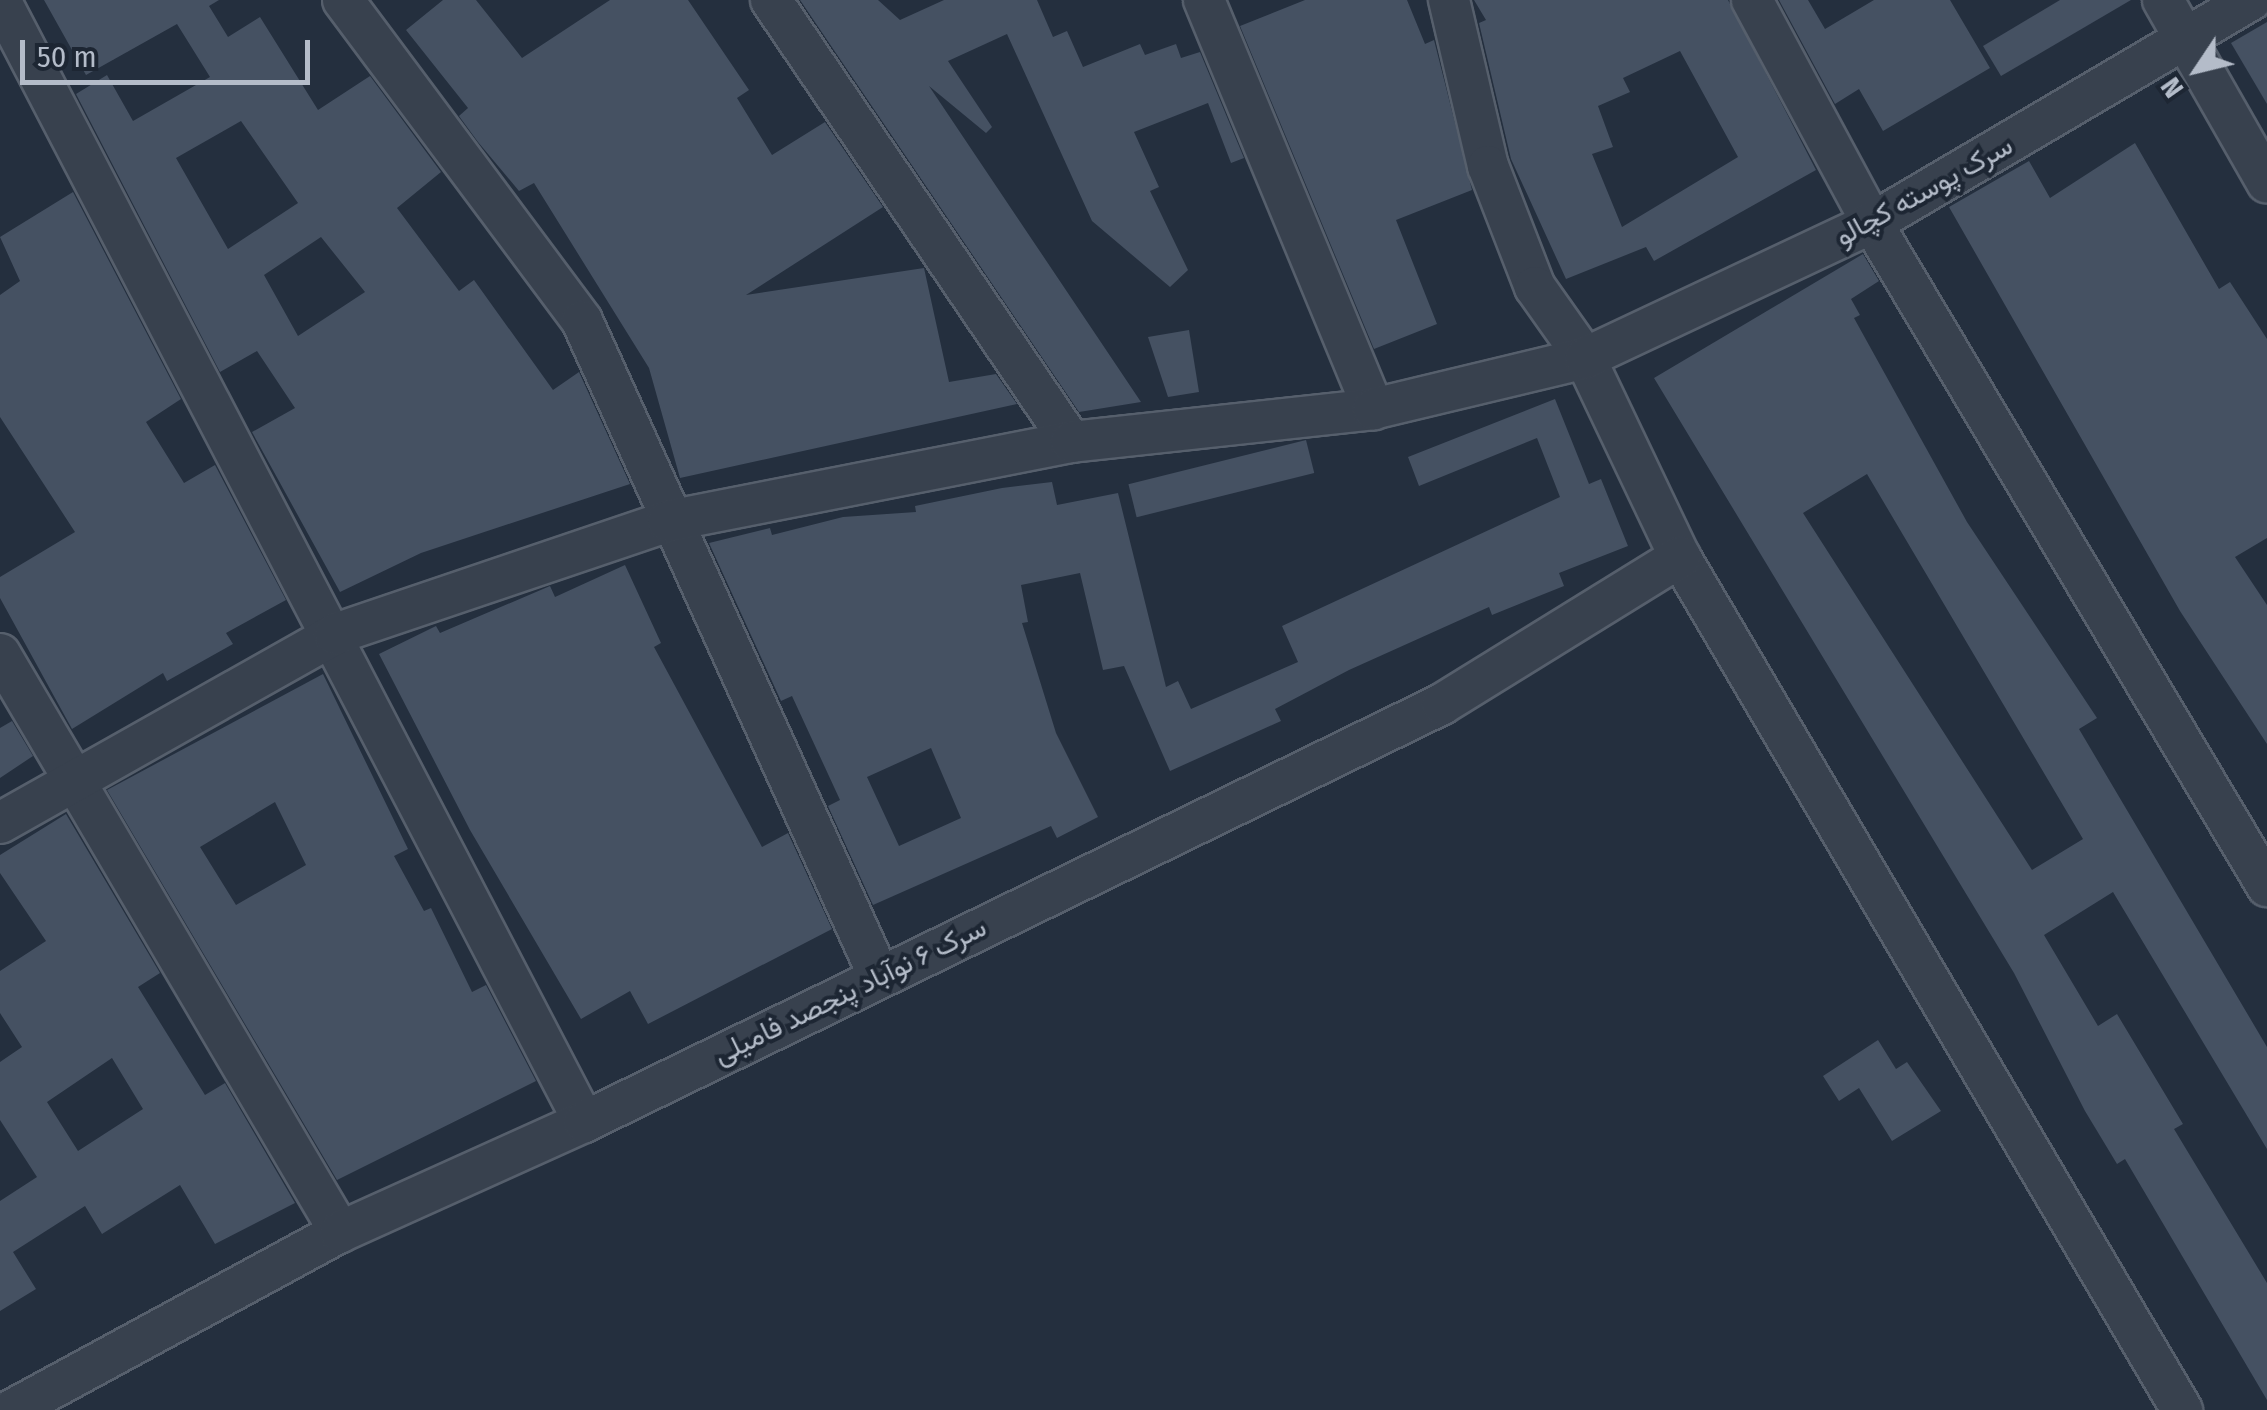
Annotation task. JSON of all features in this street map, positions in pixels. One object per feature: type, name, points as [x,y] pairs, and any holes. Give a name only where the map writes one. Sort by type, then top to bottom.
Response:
[{"type":"street","points":[[0,0],[335,634],[584,1122]]},
{"type":"street","points":[[344,0],[582,322],[668,520],[879,976]]},
{"type":"street","points":[[771,0],[1072,442]]},
{"type":"street","points":[[1204,0],[1373,410]]},
{"type":"street","points":[[1450,0],[1488,166],[1535,287],[1585,358],[1680,557],[2182,1410]]},
{"type":"street","points":[[1752,0],[1872,223],[2267,886]]},
{"type":"street","points":[[2163,0],[2267,182]]},
{"type":"street","name":"سرک پوسته کچالو","points":[[0,823],[335,634],[668,520],[1072,442],[1373,410],[1585,358],[1872,223],[2186,42],[2250,0]]},
{"type":"street","name":"سرک ۶ نوآباد پنجصد فامیلی","points":[[10,1410],[340,1232],[584,1122],[1442,704],[1680,557]]},
{"type":"street","points":[[0,654],[72,784],[340,1232]]},
{"type":"street","points":[[0,1396],[10,1410]]},
{"type":"building","points":[[44,0],[219,0],[209,6],[228,37],[260,17],[318,110],[370,76],[441,172],[397,208],[459,291],[474,280],[553,390],[579,372],[630,484],[421,553],[340,592],[252,432],[295,408],[257,351],[220,372],[76,94],[107,75],[133,121],[210,77],[177,24],[86,75]],"holes":[[[241,121],[298,203],[228,249],[176,158]],[[321,237],[365,292],[298,336],[264,275]]]},
{"type":"building","points":[[443,0],[476,0],[522,58],[610,0],[688,0],[749,90],[737,98],[772,155],[825,122],[883,207],[746,295],[924,268],[949,382],[996,374],[1017,404],[680,478],[649,368],[534,183],[519,191],[478,142],[459,116],[468,108],[406,30]]},
{"type":"building","points":[[800,0],[878,0],[900,20],[944,0],[1037,0],[1053,37],[1067,31],[1083,67],[1140,44],[1145,55],[1176,44],[1181,58],[1200,52],[1244,158],[1231,163],[1208,103],[1134,132],[1159,187],[1150,191],[1188,270],[1170,287],[1092,221],[1007,34],[948,61],[992,127],[986,133],[929,86],[1141,402],[1079,412]]},
{"type":"building","points":[[1305,0],[1407,0],[1425,44],[1434,40],[1472,190],[1396,220],[1437,324],[1374,349],[1240,26]]},
{"type":"building","points":[[1474,0],[1728,0],[1816,170],[1654,261],[1646,247],[1566,279],[1511,159],[1479,23],[1486,20]],"holes":[[[1680,51],[1738,157],[1622,227],[1592,154],[1613,147],[1598,106],[1630,92],[1623,78]]]},
{"type":"building","points":[[1779,0],[1808,0],[1825,29],[1874,0],[1950,0],[1990,68],[1883,131],[1859,89],[1835,104]]},
{"type":"building","points":[[2060,0],[2131,0],[2001,76],[1983,46]]},
{"type":"building","points":[[2267,22],[2267,104],[2231,43]]},
{"type":"building","points":[[2135,143],[2219,289],[2230,282],[2267,339],[2267,538],[2235,557],[2267,605],[2267,744],[2180,611],[1949,207],[2029,161],[2050,198]]},
{"type":"building","points":[[73,192],[181,399],[146,422],[184,483],[215,465],[286,600],[226,633],[233,644],[167,681],[163,673],[72,729],[0,598],[0,577],[75,532],[0,417],[0,295],[20,281],[0,237]]},
{"type":"building","points":[[1863,254],[1879,281],[1851,299],[1860,315],[1854,318],[1967,522],[2097,718],[2079,729],[2267,1047],[2267,1149],[2113,892],[2044,935],[2098,1026],[2117,1014],[2183,1124],[2174,1129],[2267,1283],[2267,1400],[2125,1159],[2117,1164],[2085,1111],[2014,973],[1654,378]],"holes":[[[1867,474],[2083,839],[2032,870],[1803,513]]]},
{"type":"building","points":[[1189,330],[1199,392],[1168,397],[1148,337]]},
{"type":"building","points":[[1555,399],[1589,484],[1601,479],[1628,546],[1559,573],[1564,586],[1492,615],[1489,607],[1349,670],[1275,709],[1281,721],[1170,771],[1124,666],[1103,670],[1080,573],[1021,585],[1028,622],[1022,623],[1056,733],[1098,817],[1057,838],[1051,826],[873,905],[828,806],[840,800],[792,696],[781,701],[709,543],[770,528],[772,535],[843,517],[916,512],[915,506],[1002,488],[1052,482],[1057,505],[1118,493],[1166,687],[1178,681],[1191,709],[1298,662],[1282,626],[1560,497],[1537,438],[1419,486],[1408,457]],"holes":[[[931,748],[961,818],[899,846],[867,777]]]},
{"type":"building","points":[[1306,440],[1314,473],[1137,517],[1128,484]]},
{"type":"building","points":[[625,565],[661,643],[654,647],[762,847],[788,833],[832,929],[648,1024],[630,991],[581,1019],[470,830],[379,654],[436,626],[440,633],[550,586],[555,597]]},
{"type":"building","points":[[323,674],[408,849],[394,856],[424,911],[431,908],[472,992],[486,985],[536,1081],[337,1180],[107,790]],"holes":[[[275,802],[306,865],[236,905],[200,847]]]},
{"type":"building","points":[[12,721],[33,756],[0,778],[0,728]]},
{"type":"building","points":[[66,814],[160,973],[138,987],[205,1095],[225,1083],[295,1203],[215,1244],[180,1185],[102,1234],[85,1206],[13,1252],[36,1289],[0,1311],[0,1201],[37,1177],[0,1120],[0,1062],[22,1047],[0,1013],[0,971],[46,941],[0,873],[0,855]],"holes":[[[112,1058],[143,1109],[78,1151],[47,1102]]]},
{"type":"building","points":[[1878,1040],[1896,1069],[1907,1062],[1941,1111],[1892,1141],[1859,1088],[1839,1101],[1823,1076]]}]
